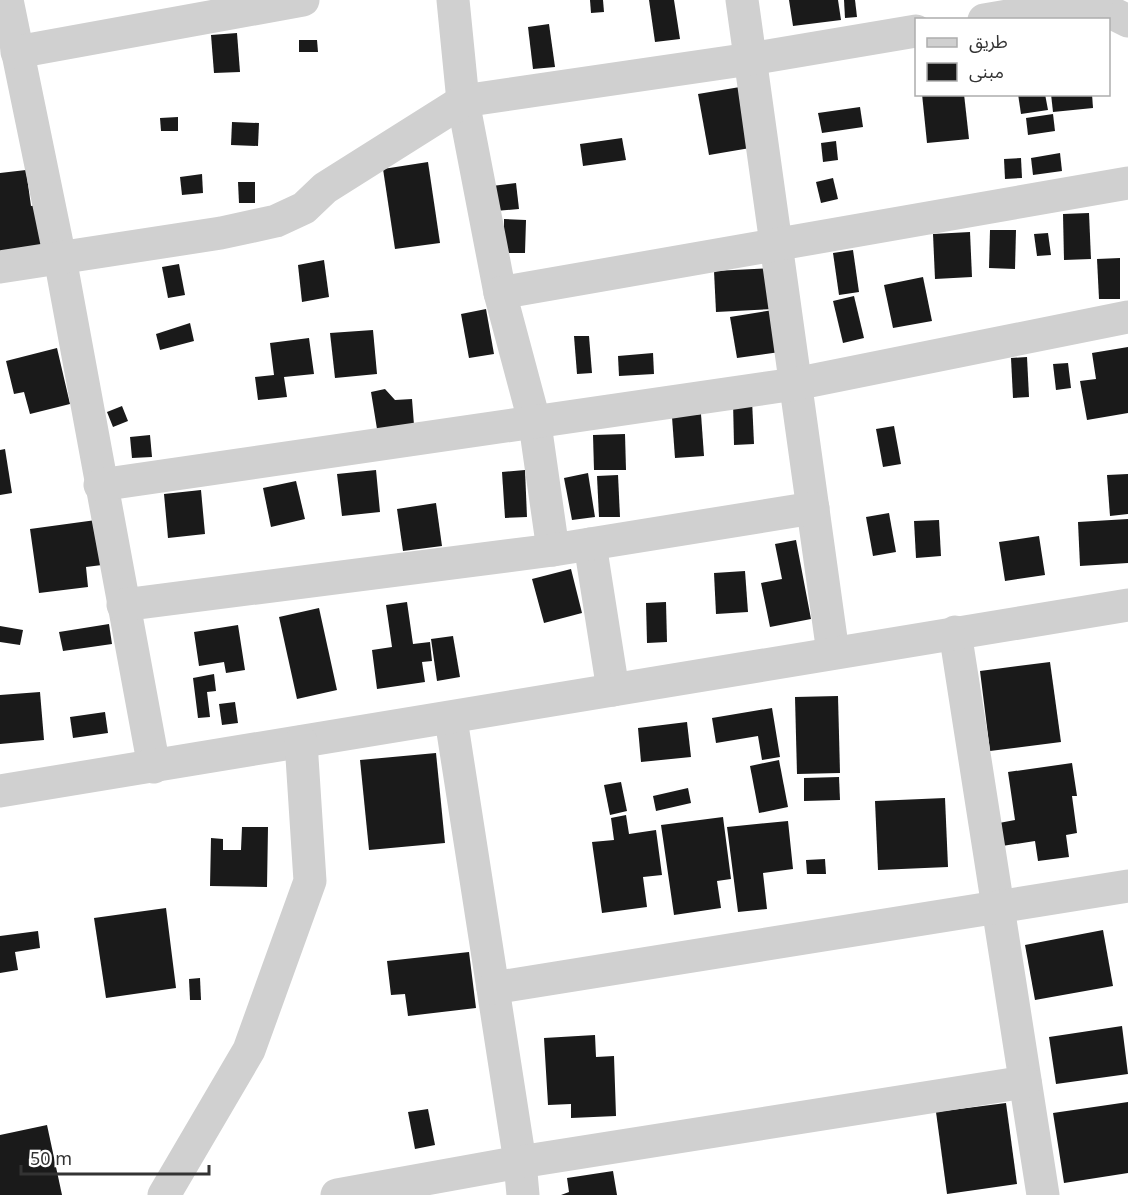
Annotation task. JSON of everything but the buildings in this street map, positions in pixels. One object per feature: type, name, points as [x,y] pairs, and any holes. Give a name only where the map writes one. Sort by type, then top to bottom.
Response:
[{"type":"street","points":[[17,52],[303,0]]},
{"type":"street","points":[[453,0],[463,101],[500,293],[536,424],[553,550]]},
{"type":"street","points":[[742,0],[833,653]]},
{"type":"street","points":[[995,18],[1096,0],[1106,10],[1128,21]]},
{"type":"street","points":[[6,14],[17,52],[60,258],[100,485],[154,767]]},
{"type":"street","points":[[0,267],[221,233],[276,221],[304,208],[325,188],[463,101],[750,59],[915,31]]},
{"type":"street","points":[[500,293],[1128,183]]},
{"type":"street","points":[[100,485],[536,424],[795,384],[1128,317]]},
{"type":"street","points":[[123,604],[553,550],[813,508]]},
{"type":"street","points":[[590,544],[613,690]]},
{"type":"street","points":[[0,791],[451,719],[955,632],[1128,605]]},
{"type":"street","points":[[955,632],[1043,1195]]},
{"type":"street","points":[[451,719],[520,1162],[523,1195]]},
{"type":"street","points":[[164,1195],[249,1050],[310,881],[301,742]]},
{"type":"street","points":[[493,988],[999,909],[1128,886]]},
{"type":"street","points":[[337,1195],[520,1162],[1025,1082]]}]
